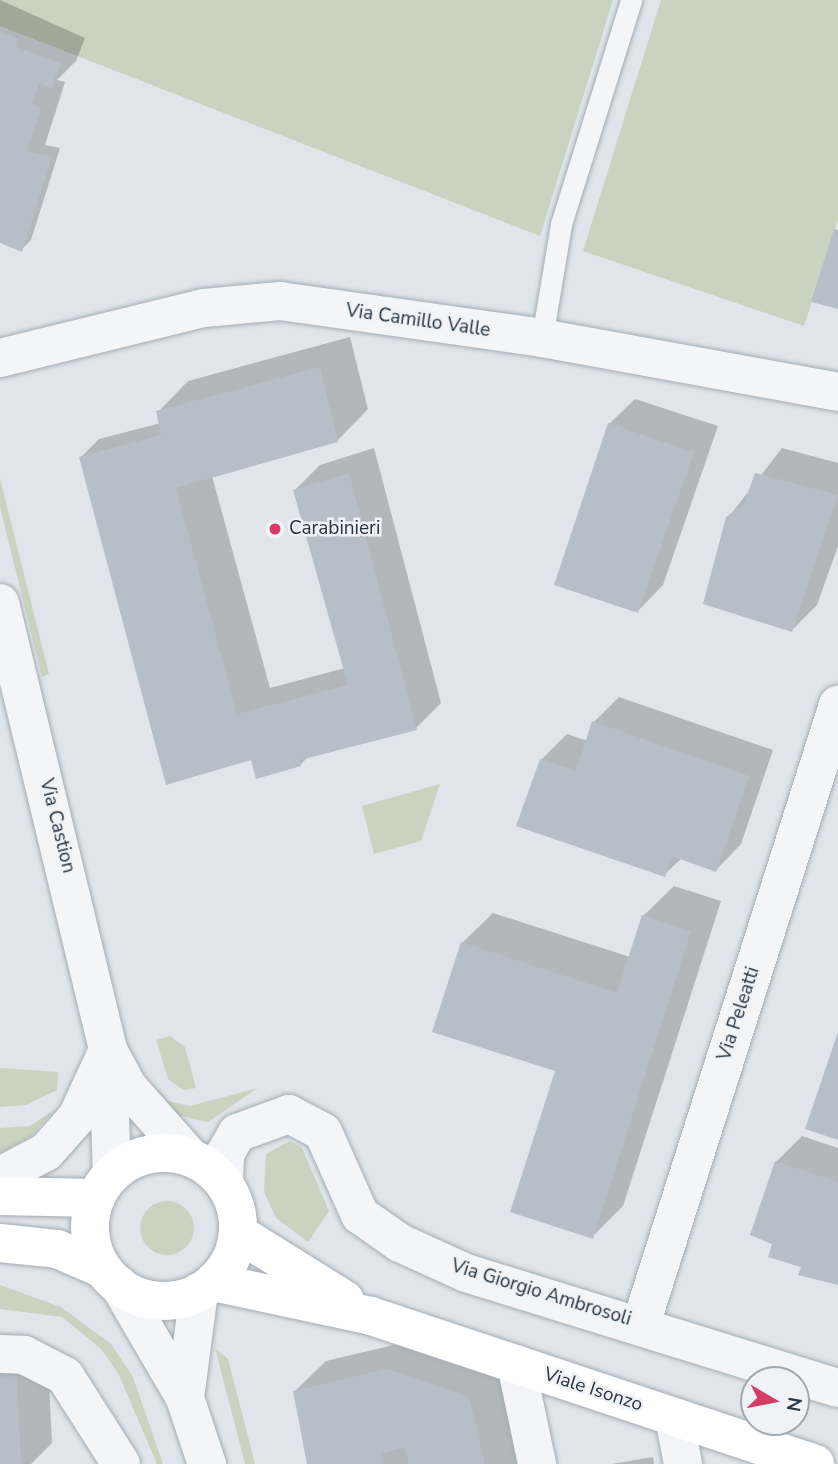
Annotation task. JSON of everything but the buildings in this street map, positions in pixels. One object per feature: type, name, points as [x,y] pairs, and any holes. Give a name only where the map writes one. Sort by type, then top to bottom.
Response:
[{"type":"main road","points":[[0,1196],[104,1186],[148,1154],[189,1156],[224,1183],[238,1233],[206,1287]]},
{"type":"main road","points":[[104,1186],[93,1246],[111,1277]]},
{"type":"main road","name":"Viale Isonzo","points":[[238,1233],[371,1316]]},
{"type":"main road","name":"Viale Isonzo","points":[[0,1243],[57,1249],[158,1301],[206,1287],[371,1316],[815,1464]]},
{"type":"street","name":"Via Camillo Valle","points":[[0,358],[204,307],[280,301],[542,338],[838,392]]},
{"type":"street","name":"Via Castion","points":[[0,603],[108,1050],[128,1087],[189,1156]]},
{"type":"street","name":"Via Peleatti","points":[[641,1324],[838,705]]},
{"type":"street","name":"Via Castion","points":[[104,1186],[108,1050]]},
{"type":"street","points":[[0,1176],[46,1152],[77,1117],[108,1050]]},
{"type":"street","name":"Via Giorgio Ambrosoli","points":[[224,1183],[225,1154],[237,1133],[289,1114],[323,1132],[360,1215],[400,1243],[466,1273],[641,1324],[838,1388]]},
{"type":"street","points":[[111,1277],[185,1398],[207,1464]]},
{"type":"street","points":[[185,1398],[206,1287]]},
{"type":"street","points":[[0,1354],[24,1355],[65,1377],[121,1464]]},
{"type":"street","points":[[516,1364],[537,1464]]},
{"type":"street","points":[[674,1417],[683,1464]]},
{"type":"lane","points":[[542,338],[561,224],[631,0]]},
{"type":"green space","points":[[0,0],[613,0],[540,236],[0,26]]},
{"type":"green space","points":[[661,0],[838,0],[838,219],[804,326],[583,251]]},
{"type":"green space","points":[[0,478],[49,674],[42,677],[0,507]]},
{"type":"green space","points":[[440,784],[421,841],[374,854],[362,806]]},
{"type":"green space","points":[[170,1036],[185,1047],[196,1088],[183,1090],[168,1079],[156,1040]]},
{"type":"green space","points":[[0,1068],[58,1072],[57,1090],[26,1105],[0,1107]]},
{"type":"green space","points":[[152,1085],[168,1101],[190,1106],[258,1088],[208,1122],[177,1115]]},
{"type":"green space","points":[[55,1109],[30,1137],[0,1154],[0,1128],[30,1126]]},
{"type":"green space","points":[[290,1141],[302,1148],[329,1211],[308,1242],[276,1218],[264,1192],[266,1154]]},
{"type":"green space","points":[[172,1201],[182,1205],[190,1213],[194,1228],[190,1243],[182,1251],[162,1255],[152,1251],[144,1243],[140,1223],[144,1213],[152,1205]]},
{"type":"green space","points":[[0,1285],[61,1307],[111,1344],[133,1377],[163,1464],[157,1464],[118,1373],[101,1349],[62,1317],[0,1309]]},
{"type":"green space","points":[[215,1348],[228,1359],[255,1464],[245,1464]]},
{"type":"place","name":"Carabinieri","points":[[275,529]]}]
